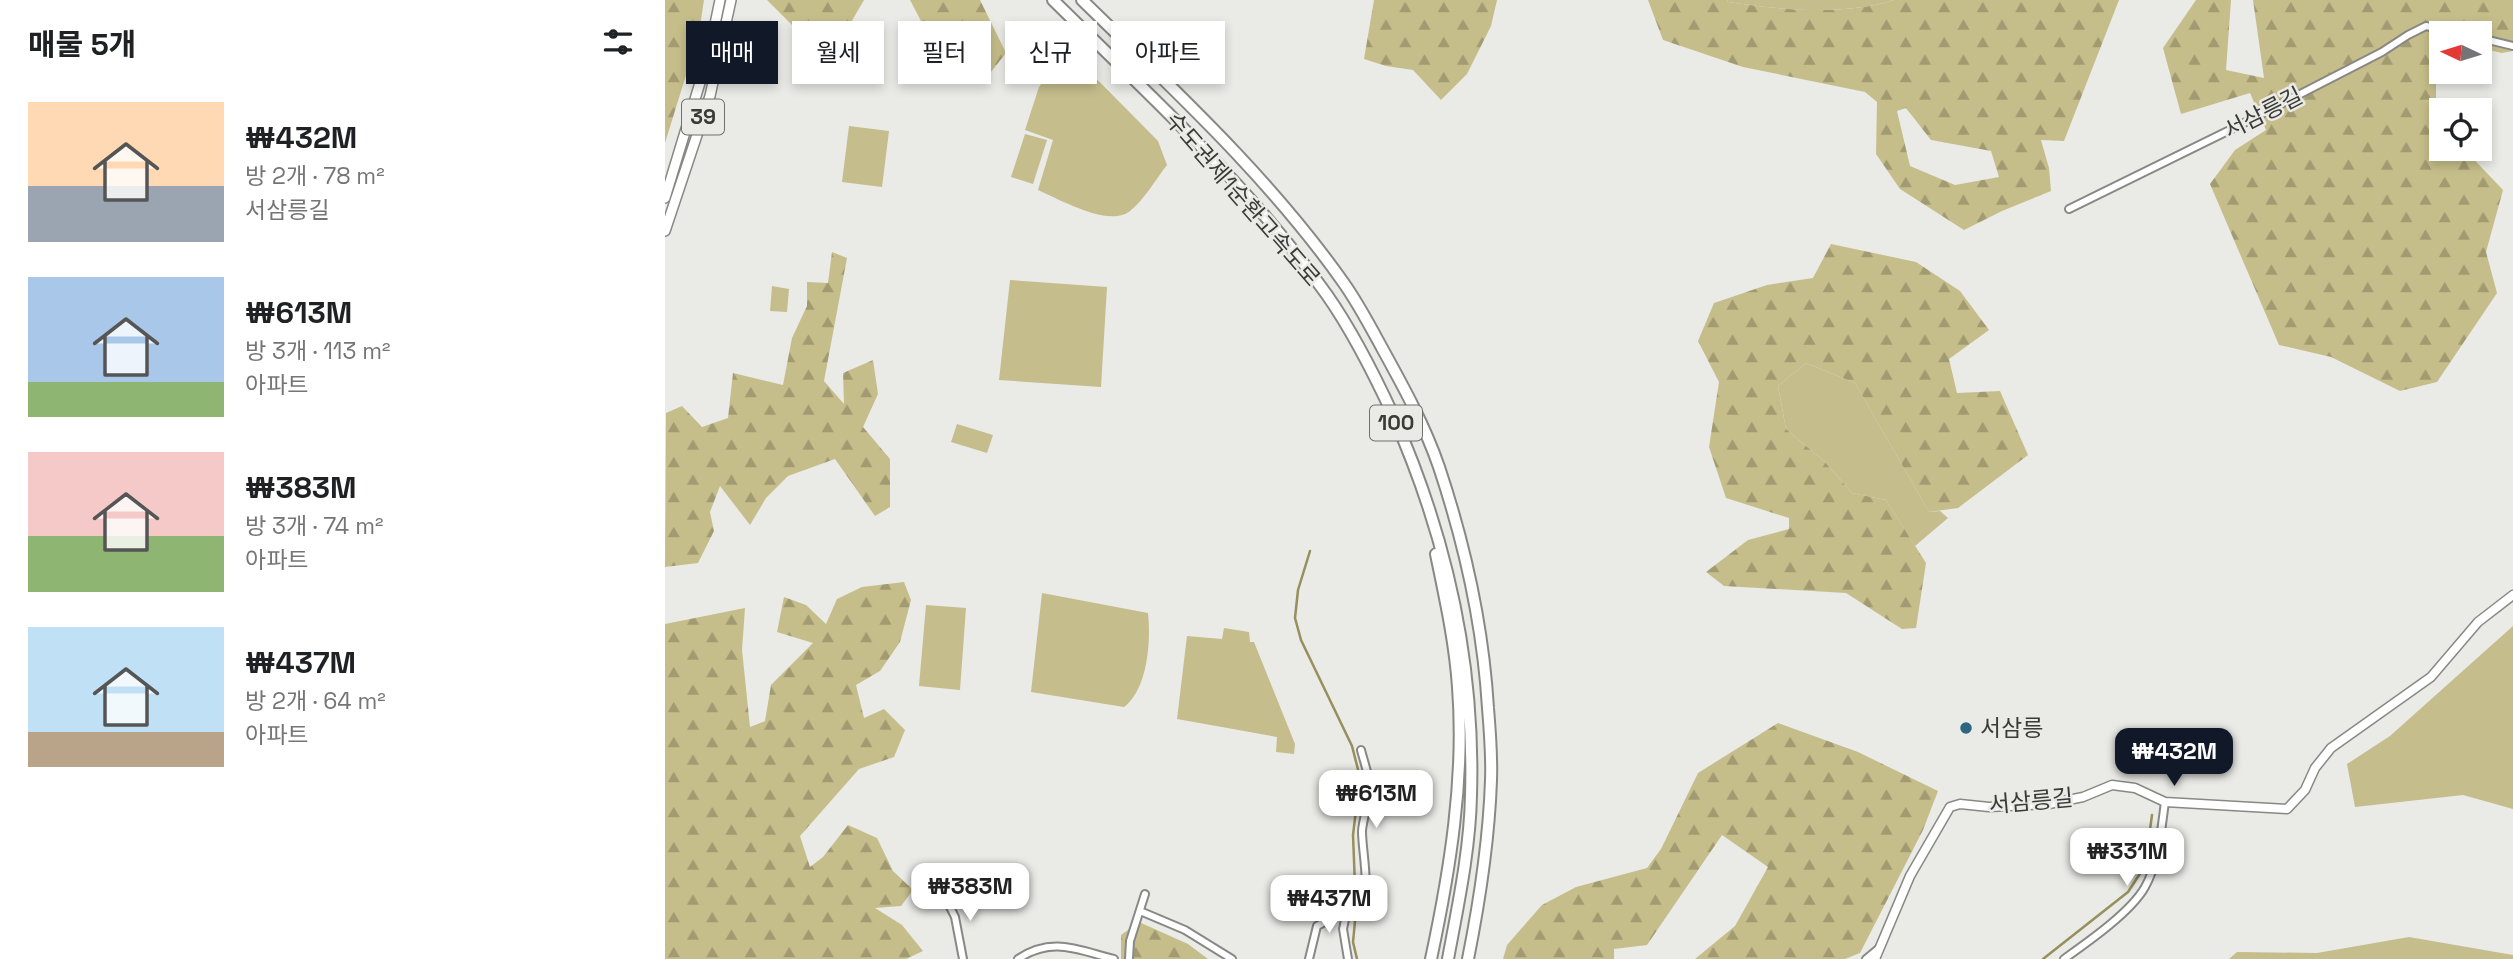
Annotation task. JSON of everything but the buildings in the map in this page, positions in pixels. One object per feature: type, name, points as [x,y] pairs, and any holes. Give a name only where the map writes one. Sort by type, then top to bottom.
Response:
[{"type":"highway","name":"수도권제1순환고속도로","points":[[1053,0],[1213,159],[1300,260],[1327,295],[1373,372],[1418,473],[1439,536],[1449,578],[1464,643],[1468,686],[1471,796],[1464,864],[1448,959]]},
{"type":"highway","name":"수도권제1순환고속도로","points":[[1082,0],[1198,113],[1317,247],[1368,322],[1434,454],[1464,552],[1474,596],[1483,652],[1492,777],[1485,866],[1469,959]]},
{"type":"highway","points":[[1418,473],[1446,599],[1458,686],[1457,784],[1444,895],[1429,959]]},
{"type":"main road","name":"39","points":[[665,198],[709,53],[720,0]]},
{"type":"main road","name":"39","points":[[665,231],[710,96],[731,0]]},
{"type":"street","name":"서삼릉길","points":[[2069,209],[2244,124],[2382,52],[2408,34],[2429,27]]},
{"type":"street","points":[[2492,41],[2513,46]]},
{"type":"street","name":"서삼릉길","points":[[1875,959],[1910,876],[1950,807],[1960,804],[1989,807],[2049,804],[2083,797],[2112,785],[2135,788],[2165,802],[2287,809],[2305,790],[2315,768],[2331,748],[2431,677],[2478,622],[2513,595]]},
{"type":"street","points":[[1309,959],[1317,926],[1349,910],[1361,908],[1365,889],[1362,831],[1370,789],[1361,750]]},
{"type":"street","points":[[2064,959],[2133,903],[2145,887],[2159,841],[2165,802]]},
{"type":"street","points":[[1129,959],[1130,941],[1145,894]]},
{"type":"street","points":[[945,897],[955,917],[963,959]]},
{"type":"street","points":[[1348,959],[1343,929],[1349,910]]},
{"type":"street","points":[[1140,911],[1185,930],[1232,959]]},
{"type":"street","points":[[1018,959],[1047,945],[1114,959]]},
{"type":"street","name":"서삼릉길","points":[[1866,959],[1878,950]]},
{"type":"shaded area","points":[[1727,0],[1894,0],[1854,8],[1811,10],[1748,5]]},
{"type":"shaded area","points":[[1097,79],[1158,141],[1167,165],[1130,211],[1110,216],[1097,214],[1038,190],[1053,140],[1025,130],[1041,84],[1097,84]]},
{"type":"shaded area","points":[[849,126],[889,131],[882,187],[842,182]]},
{"type":"shaded area","points":[[1025,134],[1047,140],[1033,184],[1011,177]]},
{"type":"shaded area","points":[[1010,280],[1107,287],[1101,387],[999,380]]},
{"type":"shaded area","points":[[772,286],[789,289],[787,312],[770,311]]},
{"type":"shaded area","points":[[1806,363],[1855,383],[1929,512],[1940,511],[1948,518],[1915,546],[1886,500],[1852,493],[1825,462],[1786,429],[1778,386]]},
{"type":"shaded area","points":[[957,424],[993,435],[987,453],[951,442]]},
{"type":"shaded area","points":[[1042,593],[1148,613],[1148,650],[1143,676],[1132,699],[1124,707],[1031,692]]},
{"type":"shaded area","points":[[926,605],[966,608],[960,690],[919,686]]},
{"type":"shaded area","points":[[2513,626],[2513,809],[2463,795],[2355,807],[2347,764],[2390,736]]},
{"type":"shaded area","points":[[1224,628],[1249,632],[1250,642],[1254,642],[1295,744],[1294,754],[1276,752],[1277,737],[1177,719],[1187,636],[1222,639]]},
{"type":"shaded area","points":[[2409,937],[2513,955],[2513,959],[2229,959],[2237,952],[2317,953]]},
{"type":"green space","points":[[665,0],[704,0],[701,21],[686,21],[686,75],[665,143]]},
{"type":"green space","points":[[767,0],[864,0],[852,21],[792,21],[792,25]]},
{"type":"green space","points":[[910,0],[980,0],[990,21],[921,21]]},
{"type":"green space","points":[[1374,0],[1497,0],[1491,26],[1467,74],[1441,100],[1413,70],[1364,59]]},
{"type":"green space","points":[[1648,0],[1727,0],[1791,9],[1833,10],[1894,0],[2119,0],[2064,141],[2041,140],[2049,168],[2051,191],[1964,230],[1900,189],[1876,154],[1877,102],[1865,92],[1743,67],[1663,40]],"holes":[[[1906,108],[1931,140],[1991,151],[1999,177],[1955,185],[1910,166],[1897,111]]]},
{"type":"green space","points":[[2196,0],[2231,0],[2226,70],[2264,78],[2253,0],[2513,0],[2513,51],[2502,53],[2492,51],[2492,21],[2429,21],[2429,84],[2436,84],[2436,98],[2429,98],[2429,161],[2475,161],[2503,190],[2486,252],[2497,293],[2437,382],[2400,391],[2331,357],[2279,345],[2210,184],[2235,150],[2266,130],[2250,93],[2181,114],[2163,48]]},
{"type":"green space","points":[[991,22],[1005,51],[991,72]]},
{"type":"green space","points":[[1831,244],[1916,262],[1960,291],[1989,330],[1949,359],[1957,393],[2000,391],[2028,455],[1958,508],[1929,512],[1855,383],[1806,363],[1778,386],[1786,429],[1825,462],[1852,493],[1886,500],[1926,563],[1916,628],[1902,629],[1846,593],[1724,586],[1706,572],[1748,540],[1789,529],[1789,518],[1726,498],[1709,447],[1719,382],[1698,341],[1714,303],[1767,285],[1813,278]]},
{"type":"green space","points":[[832,252],[847,258],[824,381],[844,404],[843,373],[873,360],[878,394],[863,427],[890,459],[890,507],[875,516],[835,459],[788,476],[766,498],[750,525],[720,486],[710,512],[714,531],[698,563],[665,567],[666,413],[682,406],[702,427],[728,418],[733,373],[783,385],[792,338],[807,306],[807,282],[828,283]]},
{"type":"green space","points":[[904,582],[911,600],[900,642],[880,671],[856,685],[864,718],[884,709],[905,730],[894,757],[859,769],[800,836],[810,867],[823,857],[848,825],[877,838],[893,871],[913,890],[901,906],[875,908],[902,925],[923,951],[906,959],[665,959],[665,624],[745,608],[742,650],[750,727],[765,721],[771,685],[813,643],[777,632],[784,597],[806,605],[826,624],[837,599],[862,587]]},
{"type":"green space","points":[[1778,723],[1858,752],[1938,791],[1923,830],[1860,953],[1845,959],[1695,959],[1735,926],[1768,867],[1722,835],[1647,945],[1614,949],[1614,959],[1503,959],[1507,945],[1542,905],[1576,887],[1647,868],[1661,849],[1698,773]]},
{"type":"green space","points":[[1139,922],[1188,944],[1208,959],[1121,959],[1121,935]]},
{"type":"waterway","points":[[1310,551],[1298,590],[1295,618],[1301,640],[1352,746],[1363,789],[1356,810],[1353,835],[1356,911],[1353,942],[1357,959]]},
{"type":"waterway","points":[[2043,959],[2128,892],[2145,866],[2152,815]]},
{"type":"place","name":"서삼릉","points":[[1966,728]]}]
